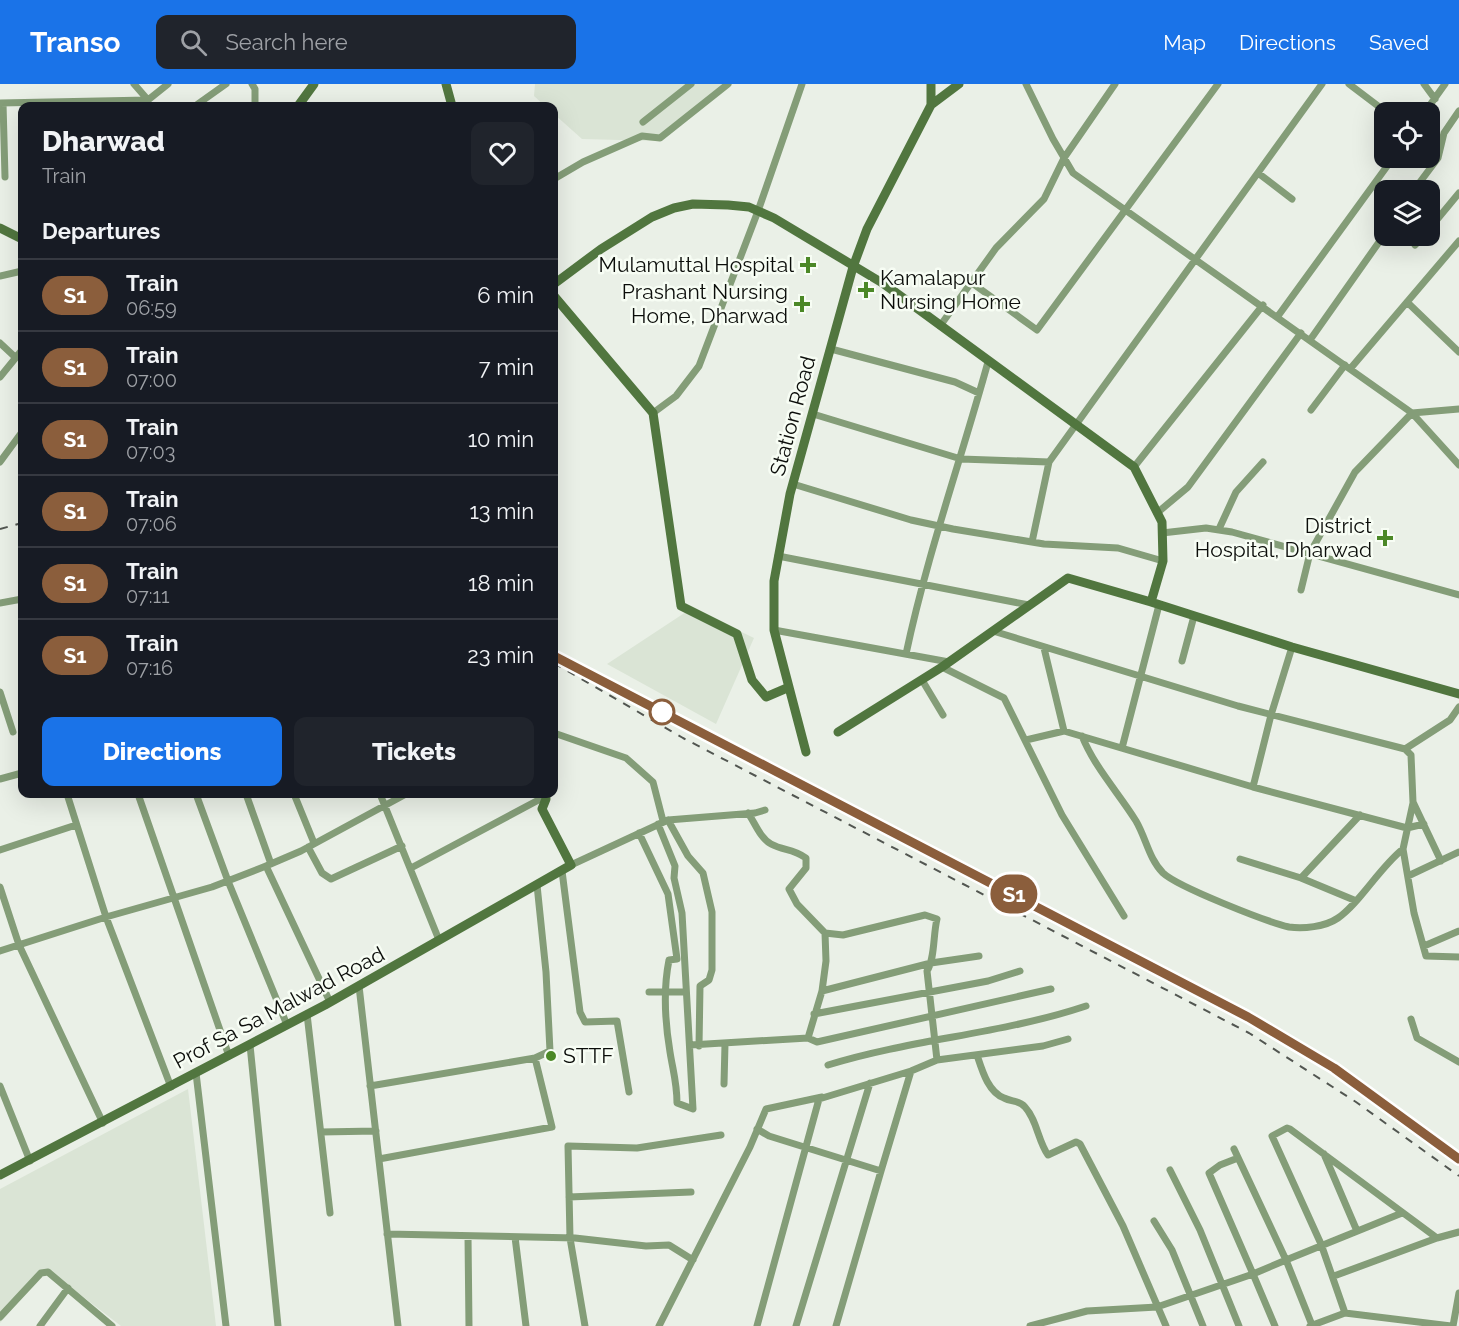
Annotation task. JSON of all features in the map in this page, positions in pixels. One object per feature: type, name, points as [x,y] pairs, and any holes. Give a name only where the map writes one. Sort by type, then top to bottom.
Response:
[{"type":"street","points":[[134,84],[147,102]]},
{"type":"street","points":[[149,102],[168,84]]},
{"type":"street","points":[[201,102],[226,84]]},
{"type":"street","points":[[252,84],[255,89],[255,102]]},
{"type":"street","points":[[301,102],[314,84]]},
{"type":"street","points":[[446,84],[451,102]]},
{"type":"street","points":[[643,122],[691,84]]},
{"type":"street","points":[[558,177],[583,162],[642,136],[660,138],[728,84]]},
{"type":"street","points":[[653,413],[676,396],[699,366],[758,211],[802,84]]},
{"type":"street","points":[[931,84],[931,105]]},
{"type":"street","points":[[931,105],[960,84]]},
{"type":"street","points":[[1026,84],[1073,173],[1263,305],[1412,413],[1459,465]]},
{"type":"street","points":[[940,327],[996,249],[1044,199],[1064,158],[1113,84]]},
{"type":"street","points":[[972,283],[1037,330],[1218,84]]},
{"type":"street","points":[[1032,542],[1049,462],[1322,84]]},
{"type":"street","points":[[1349,84],[1374,103]]},
{"type":"street","points":[[1424,84],[1435,99]]},
{"type":"street","points":[[1433,102],[1445,84]]},
{"type":"street","points":[[5,177],[2,103],[18,104]]},
{"type":"street","name":"Station Road","points":[[806,752],[787,688],[774,630],[774,581],[778,556],[793,484],[853,267],[867,229],[931,105]]},
{"type":"street","points":[[1421,180],[1437,158],[1444,133],[1459,111]]},
{"type":"street","points":[[1278,316],[1386,168]]},
{"type":"street","points":[[1258,173],[1292,199]]},
{"type":"street","points":[[1440,216],[1459,193]]},
{"type":"street","points":[[558,281],[601,249],[652,217],[674,208],[693,204],[728,205],[758,211],[774,218],[884,284],[988,362],[1134,466],[1162,522],[1163,561],[1140,677],[1122,748]]},
{"type":"street","points":[[0,228],[18,236]]},
{"type":"street","points":[[1311,410],[1459,241]]},
{"type":"street","points":[[1310,340],[1376,246]]},
{"type":"street","points":[[0,276],[18,273]]},
{"type":"street","points":[[558,301],[653,413],[681,606],[737,634],[752,680],[766,697],[787,688]]},
{"type":"street","points":[[1407,302],[1459,352]]},
{"type":"street","points":[[1134,466],[1263,305]]},
{"type":"street","points":[[1157,513],[1188,487],[1301,333]]},
{"type":"street","points":[[0,343],[15,357]]},
{"type":"street","points":[[831,349],[955,382],[979,393]]},
{"type":"street","points":[[0,376],[18,354]]},
{"type":"street","points":[[906,654],[921,584],[961,459],[988,362]]},
{"type":"street","points":[[1301,590],[1310,553],[1355,472],[1412,413],[1459,410]]},
{"type":"street","points":[[813,414],[961,459],[1049,462]]},
{"type":"street","points":[[0,462],[18,437]]},
{"type":"street","points":[[1219,529],[1236,492],[1263,462]]},
{"type":"street","points":[[793,484],[892,514],[938,525],[1032,542],[1118,548],[1163,561]]},
{"type":"street","points":[[1162,533],[1219,529],[1459,596]]},
{"type":"street","points":[[778,556],[1029,605]]},
{"type":"street","points":[[838,732],[946,664],[1068,578],[1292,647],[1459,694]]},
{"type":"street","points":[[0,603],[18,600]]},
{"type":"street","points":[[1182,661],[1194,616]]},
{"type":"street","points":[[774,630],[906,654],[946,664],[1004,698],[1062,815],[1124,916]]},
{"type":"street","points":[[993,631],[1270,715],[1405,749],[1411,755],[1413,802],[1403,849],[1414,913],[1426,956],[1459,957]]},
{"type":"street","points":[[1253,787],[1270,715],[1292,647]]},
{"type":"street","points":[[1044,648],[1064,731]]},
{"type":"street","points":[[922,680],[943,715]]},
{"type":"street","points":[[0,692],[13,732]]},
{"type":"street","points":[[1405,749],[1450,720],[1459,707]]},
{"type":"street","points":[[1026,740],[1064,731],[1253,787],[1407,828],[1424,824]]},
{"type":"street","points":[[558,734],[626,758],[653,782],[675,866],[674,878],[682,913],[693,1109],[677,1102],[677,1077],[670,1052],[664,990],[669,960],[677,959],[668,894],[639,833]]},
{"type":"street","points":[[1082,736],[1105,780],[1137,823],[1154,861],[1174,882],[1290,927],[1323,925],[1338,918],[1386,863],[1403,849]]},
{"type":"street","points":[[0,779],[18,773]]},
{"type":"street","points":[[67,798],[106,917],[171,1086]]},
{"type":"street","points":[[139,798],[229,1056]]},
{"type":"street","points":[[197,798],[228,881],[287,1025]]},
{"type":"street","points":[[247,798],[268,865],[330,1002]]},
{"type":"street","points":[[295,798],[322,873],[332,879],[402,846]]},
{"type":"street","points":[[382,798],[439,940]]},
{"type":"street","points":[[0,951],[228,881],[311,845],[398,798]]},
{"type":"street","points":[[411,868],[539,798]]},
{"type":"street","points":[[544,798],[542,809],[571,865],[663,822],[765,810]]},
{"type":"street","points":[[1413,802],[1441,861]]},
{"type":"street","points":[[748,813],[765,839],[772,844],[792,848],[806,858],[806,868],[789,889],[791,896],[825,933],[826,961],[822,991],[808,1038]]},
{"type":"street","points":[[1301,878],[1360,815]]},
{"type":"street","points":[[663,822],[703,873],[712,912],[712,970],[709,980],[700,986],[699,1046]]},
{"type":"street","points":[[0,850],[76,825]]},
{"type":"street","points":[[1408,876],[1459,852]]},
{"type":"street","points":[[1240,860],[1301,878],[1354,900]]},
{"type":"street","name":"Prof Sa Sa Malwad Road","points":[[0,1175],[330,1002],[571,865]]},
{"type":"street","points":[[562,870],[580,1012],[585,1022],[617,1021],[628,1092]]},
{"type":"street","points":[[370,1086],[535,1058],[550,1051],[546,972],[537,885]]},
{"type":"street","points":[[0,887],[19,945],[103,1123]]},
{"type":"street","points":[[825,933],[843,935],[924,915],[937,919],[931,963],[927,971],[930,1016],[937,1060]]},
{"type":"street","points":[[1424,946],[1459,931]]},
{"type":"street","points":[[822,991],[931,963],[980,956]]},
{"type":"street","points":[[814,1014],[988,981],[1020,971]]},
{"type":"street","points":[[359,986],[398,1326]]},
{"type":"street","points":[[690,1045],[808,1038],[817,1042],[1051,989]]},
{"type":"street","points":[[649,992],[664,990],[685,992]]},
{"type":"street","points":[[828,1065],[858,1055],[1039,1020],[1086,1006]]},
{"type":"street","points":[[307,1014],[330,1213]]},
{"type":"street","points":[[1411,1019],[1418,1038],[1459,1062]]},
{"type":"street","points":[[819,1099],[910,1071],[937,1060],[1043,1046],[1068,1039]]},
{"type":"street","points":[[724,1084],[725,1044]]},
{"type":"street","points":[[250,1045],[278,1326]]},
{"type":"street","points":[[977,1055],[994,1092],[1005,1099],[1018,1101],[1027,1109],[1048,1155],[1076,1142],[1080,1144],[1123,1226],[1166,1326]]},
{"type":"street","points":[[379,1159],[552,1127],[535,1058]]},
{"type":"street","points":[[836,1326],[910,1071]]},
{"type":"street","points":[[196,1073],[226,1326]]},
{"type":"street","points":[[796,1326],[870,1083]]},
{"type":"street","points":[[0,1086],[30,1161]]},
{"type":"street","points":[[659,1326],[766,1109],[822,1097],[819,1099],[757,1326]]},
{"type":"street","points":[[1345,1313],[1321,1244],[1272,1136],[1287,1128],[1437,1238]]},
{"type":"street","points":[[757,1129],[807,1149],[880,1171]]},
{"type":"street","points":[[321,1132],[375,1131]]},
{"type":"street","points":[[585,1326],[570,1238],[568,1146],[637,1148],[721,1135]]},
{"type":"street","points":[[1234,1149],[1286,1260],[1311,1326],[1345,1313],[1452,1326],[1459,1293]]},
{"type":"street","points":[[1324,1153],[1357,1232]]},
{"type":"street","points":[[1238,1158],[1220,1165],[1209,1173],[1275,1326]]},
{"type":"street","points":[[1170,1170],[1200,1230],[1239,1326]]},
{"type":"street","points":[[569,1197],[691,1192]]},
{"type":"street","points":[[1030,1326],[1087,1311],[1157,1307],[1253,1274],[1321,1244],[1402,1213]]},
{"type":"street","points":[[1154,1221],[1172,1250],[1203,1326]]},
{"type":"street","points":[[1334,1276],[1459,1232]]},
{"type":"street","points":[[387,1234],[570,1238],[646,1246],[669,1245],[693,1260]]},
{"type":"street","points":[[466,1326],[468,1236]]},
{"type":"street","points":[[515,1237],[526,1326]]},
{"type":"street","points":[[0,1317],[40,1273],[48,1272],[109,1325]]},
{"type":"street","points":[[40,1326],[68,1288]]},
{"type":"shaded area","points":[[535,84],[728,84],[657,141],[582,139],[558,118],[558,102],[541,102],[534,96]]},
{"type":"shaded area","points":[[692,608],[754,638],[716,724],[607,664]]},
{"type":"shaded area","points":[[188,1089],[216,1326],[121,1326],[47,1269],[0,1323],[0,1189]]},
{"type":"railway","points":[[0,529],[18,524]]},
{"type":"railway","points":[[558,665],[683,738],[1249,1033],[1356,1102],[1459,1176]]},
{"type":"railway","points":[[598,679],[1248,1017],[1334,1068],[1459,1159]]},
{"type":"train","name":"S1","points":[[558,658],[1248,1017],[1334,1068],[1459,1159]]},
{"type":"place","name":"Mulamuttal Hospital","points":[[808,265]]},
{"type":"place","name":"Kamalapur Nursing Home","points":[[866,290]]},
{"type":"place","name":"Prashant Nursing Home, Dharwad","points":[[802,304]]},
{"type":"place","name":"District Hospital, Dharwad","points":[[1385,538]]},
{"type":"place","name":"STTF","points":[[551,1056]]}]
